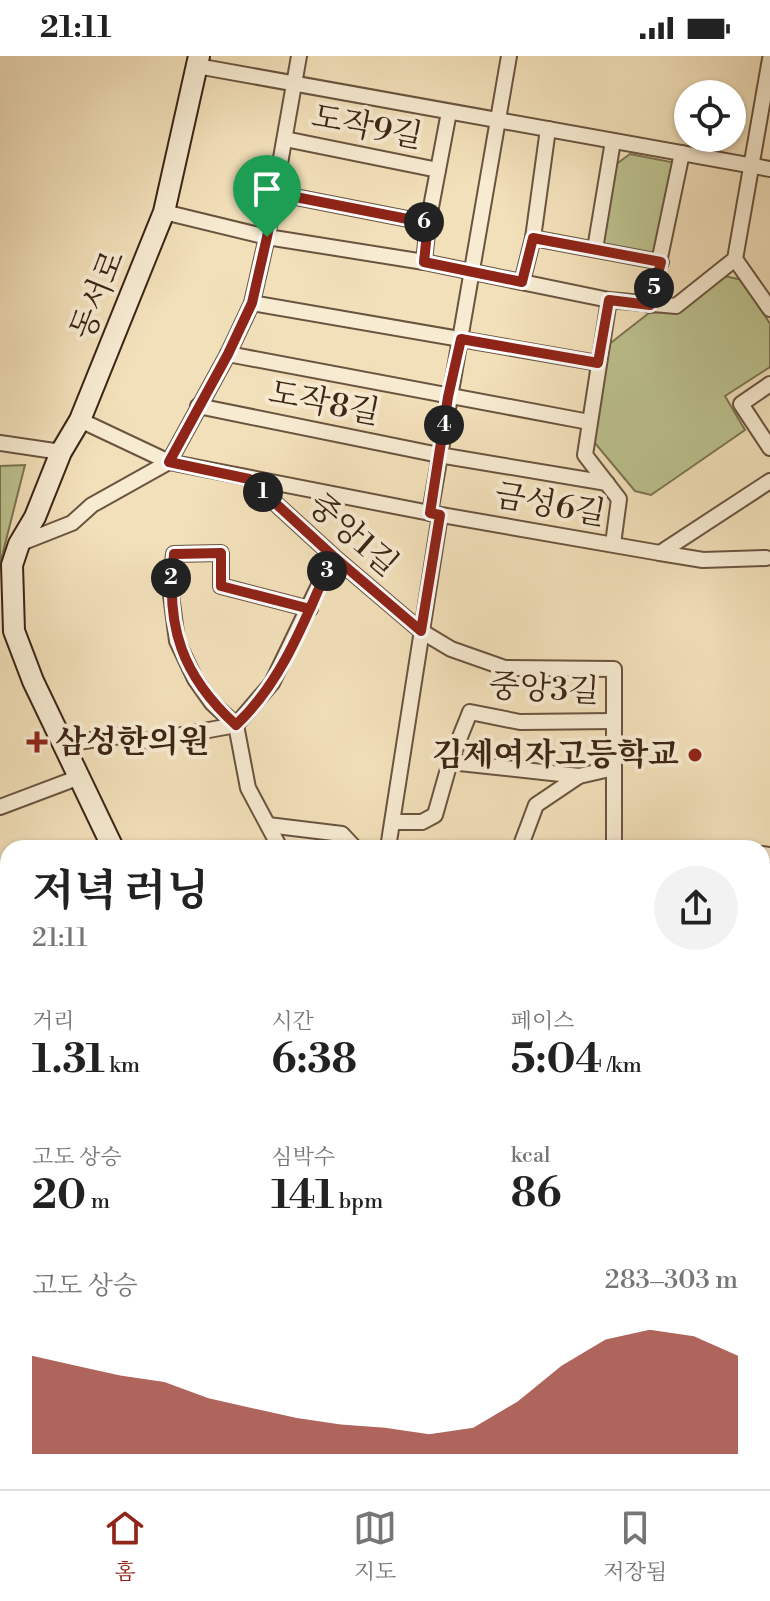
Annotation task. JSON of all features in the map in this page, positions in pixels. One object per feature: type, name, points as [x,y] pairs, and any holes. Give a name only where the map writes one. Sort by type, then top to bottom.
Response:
[{"type":"main road","name":"동서로","points":[[109,840],[7,633],[12,565],[61,452],[80,420],[164,212],[198,61]]},
{"type":"street","name":"도작9길","points":[[169,462],[252,303],[299,56]]},
{"type":"street","points":[[435,514],[439,455],[448,397],[461,339],[509,56]]},
{"type":"street","points":[[164,212],[267,237],[424,262],[609,300],[676,306],[735,259],[770,59]]},
{"type":"street","name":"도작9길","points":[[198,61],[294,84]]},
{"type":"street","points":[[294,84],[770,169]]},
{"type":"street","points":[[424,262],[428,223],[449,112]]},
{"type":"street","points":[[522,282],[533,238],[548,129]]},
{"type":"street","name":"도작9길","points":[[285,139],[438,170]]},
{"type":"street","points":[[595,249],[613,141]]},
{"type":"street","points":[[650,305],[682,153]]},
{"type":"street","points":[[275,193],[428,223]]},
{"type":"street","points":[[533,238],[661,262]]},
{"type":"street","points":[[735,259],[768,302]]},
{"type":"street","points":[[609,300],[585,455],[619,499],[613,544]]},
{"type":"street","points":[[252,303],[598,363]]},
{"type":"street","name":"도작8길","points":[[228,354],[589,422]]},
{"type":"street","points":[[770,384],[741,404],[770,448]]},
{"type":"street","name":"도작8길","points":[[198,406],[439,455],[607,483]]},
{"type":"street","name":"금성6길","points":[[80,420],[169,462],[249,479],[703,560],[769,557]]},
{"type":"street","points":[[0,443],[61,452]]},
{"type":"street","points":[[19,544],[72,523],[92,505],[169,462]]},
{"type":"street","name":"중앙1길","points":[[249,479],[421,631]]},
{"type":"street","points":[[660,553],[770,481]]},
{"type":"street","name":"중앙1길","points":[[390,840],[435,514]]},
{"type":"street","points":[[276,840],[248,788],[236,725],[212,703],[195,679],[177,641],[170,587],[174,554],[221,553],[221,586],[310,609]]},
{"type":"street","points":[[62,744],[121,736],[149,741],[236,725],[272,683],[333,556]]},
{"type":"street","name":"중앙3길","points":[[421,631],[451,649],[505,668],[614,669],[614,840]]},
{"type":"street","name":"중앙3길","points":[[450,762],[470,712],[520,722],[614,721]]},
{"type":"street","points":[[393,822],[422,822],[435,815],[450,762],[579,776],[614,768]]},
{"type":"street","points":[[523,840],[536,805],[579,776]]},
{"type":"street","points":[[0,807],[77,778]]},
{"type":"street","points":[[268,825],[342,834],[348,840]]},
{"type":"green space","points":[[630,154],[676,163],[656,256],[602,244],[615,165]]},
{"type":"green space","points":[[724,276],[743,280],[770,324],[770,367],[725,396],[745,430],[651,495],[635,491],[594,442],[608,345],[649,313],[678,311]]},
{"type":"green space","points":[[25,465],[0,564],[0,466]]},
{"type":"place","name":"삼성한의원","points":[[37,742]]},
{"type":"place","name":"김제여자고등학교","points":[[695,755]]},
{"type":"route","points":[[267,237],[252,303],[169,462],[249,479],[333,556],[310,609],[221,586],[221,553],[174,554],[170,587],[177,641],[195,679],[212,703],[236,725],[272,683],[310,609],[333,556],[421,631],[440,515],[430,513],[448,397],[461,339],[598,363],[609,300],[650,305],[661,262],[533,238],[522,282],[424,262],[428,223],[275,193],[267,237]]}]
